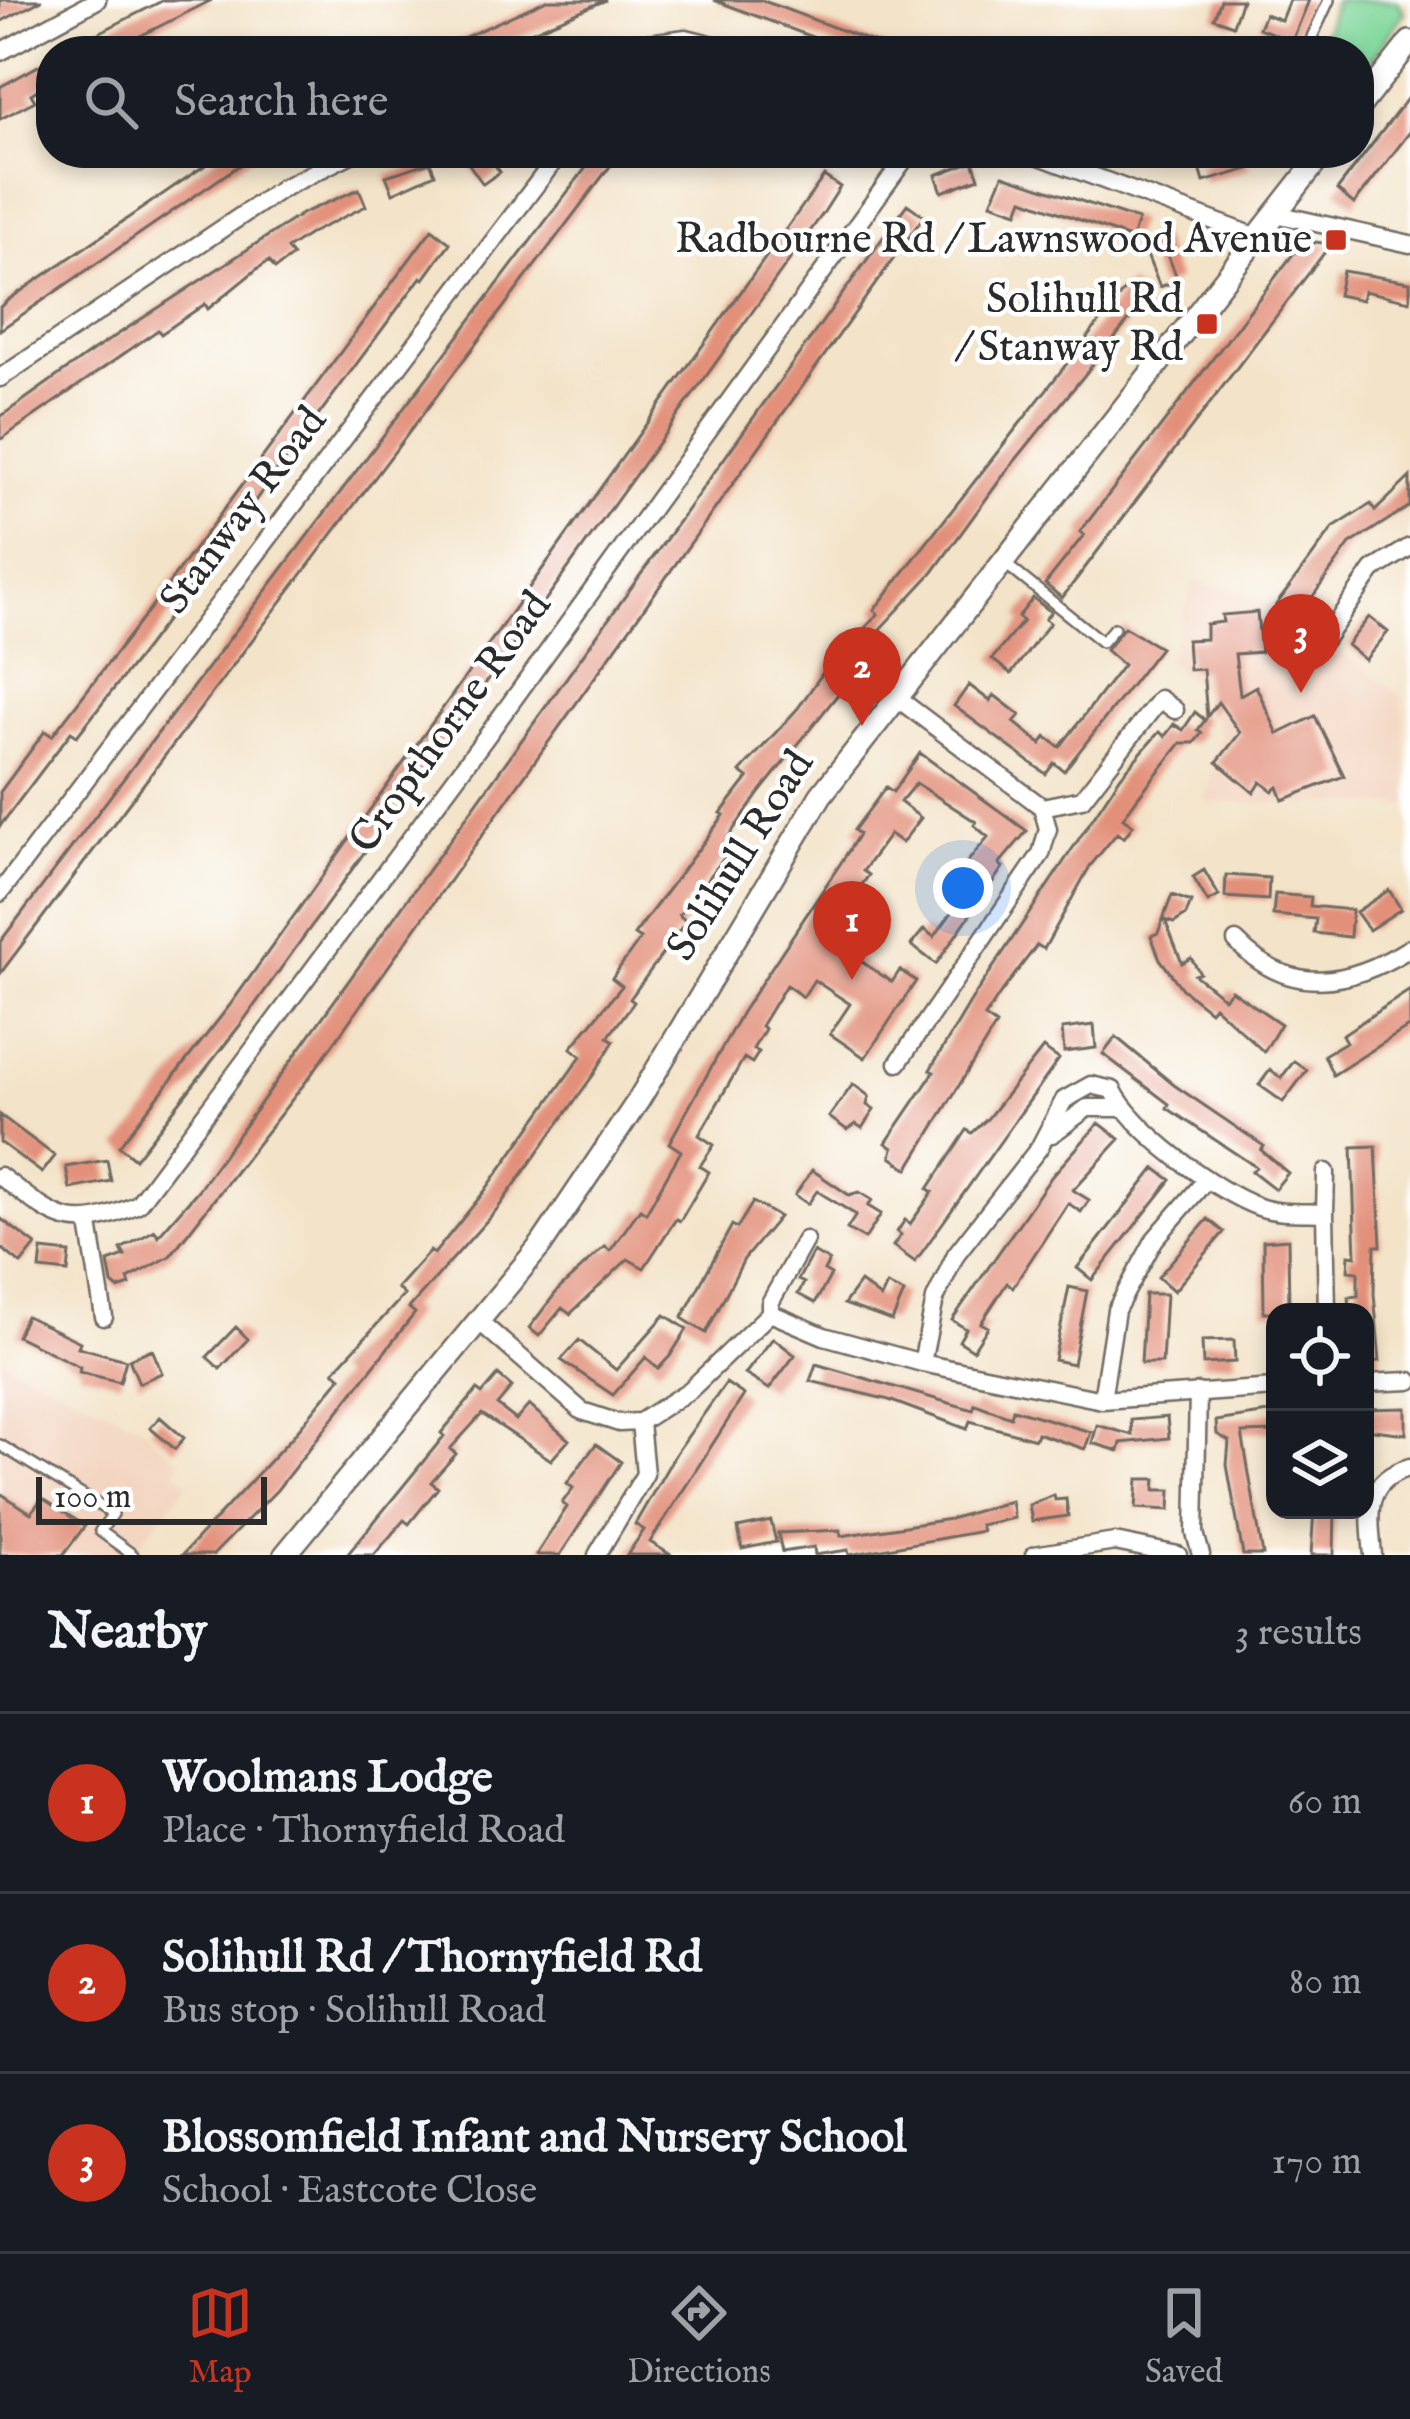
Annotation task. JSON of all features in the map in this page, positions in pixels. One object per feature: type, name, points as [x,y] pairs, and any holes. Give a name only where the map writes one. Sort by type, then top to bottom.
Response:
[{"type":"street","points":[[0,52],[98,0]]},
{"type":"street","points":[[1374,88],[1410,42]]},
{"type":"street","points":[[0,378],[281,189],[323,168]]},
{"type":"street","points":[[542,168],[545,173]]},
{"type":"street","name":"Stanway Road","points":[[0,892],[549,168]]},
{"type":"street","name":"Cropthorne Road","points":[[89,1224],[138,1204],[159,1180],[896,168]]},
{"type":"street","points":[[1071,168],[1257,237]]},
{"type":"street","name":"Solihull Road","points":[[293,1552],[480,1322],[589,1176],[821,795],[1312,168]]},
{"type":"street","points":[[1276,214],[1410,244]]},
{"type":"street","points":[[1324,640],[1373,570],[1410,547]]},
{"type":"street","points":[[897,698],[1042,807],[1048,829],[1041,854],[898,1063]]},
{"type":"street","points":[[1042,807],[1082,799],[1160,699],[1175,710]]},
{"type":"street","points":[[1236,941],[1259,965],[1301,980],[1377,969],[1410,948]]},
{"type":"street","points":[[922,1363],[934,1299],[956,1254],[1039,1148],[1064,1100],[1081,1088],[1113,1090],[1120,1108],[1207,1179],[1261,1208],[1324,1214]]},
{"type":"street","points":[[1326,1172],[1327,1303]]},
{"type":"street","points":[[0,1176],[60,1220],[89,1224],[104,1317]]},
{"type":"street","points":[[1102,1400],[1116,1310],[1155,1239],[1207,1179]]},
{"type":"street","points":[[480,1322],[582,1411],[619,1423],[640,1422],[716,1368],[770,1313],[770,1303],[805,1240]]},
{"type":"street","points":[[770,1313],[824,1336],[922,1363],[1102,1400],[1266,1388]]},
{"type":"street","points":[[1374,1383],[1410,1381]]},
{"type":"street","points":[[1198,1392],[1195,1532],[1201,1555]]},
{"type":"street","points":[[597,1555],[646,1474],[640,1422]]},
{"type":"street","points":[[1373,1555],[1371,1496],[1386,1475],[1410,1467]]},
{"type":"street","points":[[1034,1555],[1115,1542],[1178,1555]]},
{"type":"lane","points":[[1312,36],[1329,0]]},
{"type":"lane","points":[[1003,562],[1102,642],[1114,628]]},
{"type":"lane","points":[[0,1445],[113,1514],[100,1531],[133,1555]]},
{"type":"shaded area","points":[[1194,580],[1276,605],[1402,696],[1410,805],[1206,802],[1221,734],[1202,691],[1167,662]]},
{"type":"shaded area","points":[[0,1359],[140,1425],[181,1462],[175,1471],[189,1483],[136,1547],[145,1555],[0,1555]]},
{"type":"green space","points":[[1335,0],[1397,0],[1404,12],[1374,57],[1374,36],[1324,36]]},
{"type":"building","points":[[0,0],[42,0],[0,22]]},
{"type":"building","points":[[164,0],[212,0],[140,36],[93,36]]},
{"type":"building","points":[[547,0],[606,0],[521,36],[467,36]]},
{"type":"building","points":[[714,0],[761,0],[857,36],[809,36]]},
{"type":"building","points":[[1221,0],[1242,0],[1233,25],[1214,18]]},
{"type":"building","points":[[1289,0],[1309,0],[1294,36],[1276,36],[1259,28],[1265,14],[1281,20]]},
{"type":"building","points":[[36,67],[36,91],[31,94],[35,101],[0,119],[0,87]]},
{"type":"building","points":[[1410,95],[1410,132],[1354,204],[1337,190],[1354,168],[1374,168],[1374,142]]},
{"type":"building","points":[[201,168],[235,168],[0,330],[0,307]]},
{"type":"building","points":[[411,168],[432,168],[435,174],[393,193],[386,176]]},
{"type":"building","points":[[472,168],[497,168],[500,172],[483,184]]},
{"type":"building","points":[[586,168],[609,168],[0,974],[0,942]]},
{"type":"building","points":[[954,168],[975,168],[979,178],[942,192],[936,175]]},
{"type":"building","points":[[1200,168],[1249,168],[1249,169],[1204,182]]},
{"type":"building","points":[[1003,175],[1138,220],[1132,239],[1023,199],[1018,212],[991,203]]},
{"type":"building","points":[[824,176],[840,187],[824,212],[241,1024],[135,1159],[119,1146],[230,1005]]},
{"type":"building","points":[[359,189],[366,206],[311,233],[287,249],[293,256],[275,269],[269,261],[208,309],[205,304],[161,334],[158,330],[0,440],[0,417],[94,350],[303,213]]},
{"type":"building","points":[[907,204],[924,216],[308,1079],[170,1256],[118,1289],[112,1284],[108,1262],[125,1256],[121,1249],[155,1230],[158,1236],[199,1189]]},
{"type":"building","points":[[432,229],[450,243],[424,279],[148,645],[77,736],[71,732],[0,826],[0,792],[45,731],[52,736],[149,610]]},
{"type":"building","points":[[1160,236],[1178,280],[1160,287],[1142,243]]},
{"type":"building","points":[[1315,242],[1331,244],[1062,598],[1045,584],[1084,535],[1080,532],[1300,245],[1308,250]]},
{"type":"building","points":[[1343,271],[1410,282],[1410,301],[1364,291],[1362,300],[1338,295]]},
{"type":"building","points":[[1129,284],[1147,298],[1005,473],[933,572],[880,629],[886,634],[760,792],[729,836],[737,842],[679,915],[686,921],[630,999],[634,1002],[608,1037],[614,1041],[594,1074],[498,1208],[409,1308],[415,1313],[277,1490],[213,1555],[182,1555],[293,1436],[341,1377],[334,1371],[404,1295],[397,1288],[430,1251],[434,1254],[484,1192],[581,1056],[571,1048],[622,986],[612,978],[640,939],[634,935],[724,815],[721,813],[748,778],[740,772],[798,708],[850,634],[856,638],[878,614],[874,610]]},
{"type":"building","points":[[1410,477],[1410,506],[1350,544],[1296,620],[1276,605],[1333,528],[1371,504],[1375,511]]},
{"type":"building","points":[[1033,598],[1051,612],[1045,619],[1050,623],[1011,674],[992,659],[1023,621],[1018,617]]},
{"type":"building","points":[[1257,612],[1261,652],[1235,654],[1240,695],[1256,686],[1278,734],[1315,716],[1344,776],[1283,800],[1278,787],[1273,791],[1261,782],[1254,793],[1217,762],[1240,733],[1218,702],[1207,717],[1203,669],[1189,670],[1187,640],[1206,639],[1206,624],[1223,622],[1222,615]]},
{"type":"building","points":[[1369,617],[1388,632],[1365,660],[1347,645]]},
{"type":"building","points":[[1124,627],[1160,648],[1064,771],[1054,763],[1046,774],[954,706],[969,685],[990,701],[994,695],[1020,715],[1014,722],[1041,744],[1046,737],[1060,747],[1123,665],[1106,650]]},
{"type":"building","points":[[1195,712],[1205,720],[1198,730],[1202,733],[1194,743],[1181,743],[1138,797],[1123,818],[1133,825],[1124,838],[1117,833],[1090,866],[1044,949],[1037,945],[1000,994],[985,1017],[996,1025],[908,1169],[891,1157],[893,1148],[886,1143],[934,1072],[930,1070],[974,996],[1121,776],[1159,732],[1165,736],[1174,724],[1183,730]]},
{"type":"building","points":[[920,753],[1027,831],[999,864],[1003,867],[936,964],[911,945],[924,929],[934,937],[953,911],[964,892],[955,886],[968,869],[964,866],[988,837],[976,822],[916,783],[900,802],[921,818],[902,843],[890,834],[863,871],[869,875],[846,907],[840,903],[820,934],[892,982],[900,970],[916,981],[865,1058],[830,1034],[850,1004],[814,980],[803,997],[786,985],[761,1026],[765,1029],[753,1049],[759,1052],[752,1063],[744,1058],[699,1135],[714,1145],[700,1166],[709,1172],[680,1221],[676,1219],[644,1268],[628,1259],[570,1314],[562,1308],[539,1336],[529,1328],[558,1290],[605,1246],[610,1251],[640,1209],[646,1213],[681,1151],[669,1143],[742,1012],[859,834],[854,830],[886,787],[893,792]]},
{"type":"building","points":[[1204,870],[1219,896],[1208,902],[1193,877]]},
{"type":"building","points":[[1226,875],[1269,878],[1268,900],[1225,897]]},
{"type":"building","points":[[1389,890],[1401,909],[1369,930],[1356,912]]},
{"type":"building","points":[[1275,894],[1311,897],[1310,906],[1352,910],[1350,937],[1314,933],[1316,919],[1273,915]]},
{"type":"building","points":[[1172,895],[1191,902],[1186,915],[1174,923],[1165,920],[1182,963],[1191,958],[1200,973],[1195,975],[1224,998],[1231,990],[1281,1024],[1264,1052],[1214,1006],[1210,1011],[1182,989],[1160,959],[1151,936],[1158,933]]},
{"type":"building","points":[[1410,990],[1410,1026],[1333,1075],[1324,1055],[1346,1042],[1342,1035]]},
{"type":"building","points":[[1094,1025],[1096,1048],[1064,1052],[1062,1029]]},
{"type":"building","points":[[1116,1037],[1174,1085],[1264,1146],[1261,1150],[1288,1173],[1275,1189],[1252,1171],[1256,1167],[1167,1108],[1169,1104],[1103,1054]]},
{"type":"building","points":[[1043,1048],[1059,1059],[915,1262],[893,1246],[901,1235],[897,1232],[905,1220],[910,1224],[933,1192],[928,1189],[967,1130],[972,1133],[988,1118]]},
{"type":"building","points":[[1294,1061],[1307,1070],[1283,1102],[1259,1085],[1270,1070],[1281,1078]]},
{"type":"building","points":[[853,1084],[869,1096],[867,1105],[874,1110],[862,1128],[856,1124],[847,1130],[829,1117]]},
{"type":"building","points":[[0,1115],[55,1156],[42,1173],[0,1142]]},
{"type":"building","points":[[1099,1123],[1120,1139],[1073,1190],[1089,1200],[1081,1212],[1068,1203],[1013,1287],[1007,1283],[981,1323],[988,1327],[973,1350],[959,1341],[966,1329],[952,1320],[1052,1176]]},
{"type":"building","points":[[1376,1146],[1381,1246],[1375,1246],[1374,1294],[1380,1361],[1374,1361],[1374,1303],[1349,1303],[1349,1297],[1358,1296],[1358,1272],[1348,1271],[1349,1255],[1356,1256],[1352,1147]]},
{"type":"building","points":[[107,1160],[111,1181],[70,1189],[66,1167]]},
{"type":"building","points":[[1155,1168],[1171,1180],[1092,1280],[1077,1268]]},
{"type":"building","points":[[812,1170],[849,1195],[859,1192],[872,1200],[868,1206],[881,1214],[865,1239],[847,1229],[856,1215],[817,1191],[808,1204],[795,1195]]},
{"type":"building","points":[[753,1202],[779,1217],[744,1259],[706,1333],[682,1318],[732,1225],[737,1228]]},
{"type":"building","points":[[0,1218],[36,1245],[21,1264],[0,1247]]},
{"type":"building","points":[[1208,1219],[1224,1232],[1174,1291],[1158,1277]]},
{"type":"building","points":[[1288,1239],[1289,1303],[1266,1303],[1266,1312],[1264,1312],[1263,1241]]},
{"type":"building","points":[[42,1250],[70,1253],[68,1272],[40,1269]]},
{"type":"building","points":[[813,1252],[829,1261],[824,1271],[831,1275],[815,1303],[798,1294],[804,1283],[798,1280]]},
{"type":"building","points":[[860,1282],[881,1298],[887,1285],[904,1293],[892,1321],[844,1304]]},
{"type":"building","points":[[1069,1287],[1087,1291],[1073,1364],[1054,1360]]},
{"type":"building","points":[[1145,1294],[1166,1294],[1162,1363],[1141,1363]]},
{"type":"building","points":[[665,1315],[687,1329],[670,1356],[658,1369],[646,1357],[613,1395],[561,1360],[579,1340],[616,1370]]},
{"type":"building","points":[[26,1316],[80,1342],[78,1347],[126,1360],[120,1382],[79,1372],[80,1367],[17,1336]]},
{"type":"building","points":[[236,1327],[248,1339],[220,1369],[207,1357]]},
{"type":"building","points":[[773,1338],[795,1355],[769,1389],[745,1374]]},
{"type":"building","points":[[1234,1340],[1235,1362],[1203,1364],[1202,1341]]},
{"type":"building","points":[[152,1349],[162,1373],[139,1383],[129,1359]]},
{"type":"building","points":[[816,1364],[973,1410],[975,1404],[1011,1417],[1013,1409],[1091,1432],[1085,1449],[1037,1433],[1035,1439],[970,1421],[967,1429],[889,1400],[810,1381]]},
{"type":"building","points":[[498,1375],[512,1387],[497,1405],[516,1420],[529,1405],[569,1440],[551,1460],[482,1414],[450,1449],[456,1454],[431,1482],[438,1488],[409,1524],[404,1520],[374,1555],[347,1555],[477,1390],[482,1394]]},
{"type":"building","points":[[726,1383],[744,1395],[650,1542],[671,1555],[627,1555],[644,1530],[635,1524],[676,1453]]},
{"type":"building","points":[[1406,1408],[1406,1434],[1374,1430],[1374,1409]]},
{"type":"building","points":[[1266,1413],[1266,1432],[1242,1433],[1263,1555],[1243,1555],[1227,1465],[1229,1441],[1217,1434],[1216,1421]]},
{"type":"building","points":[[160,1417],[184,1438],[175,1449],[150,1428]]},
{"type":"building","points":[[1167,1417],[1169,1438],[1121,1443],[1119,1451],[1092,1443],[1097,1425],[1132,1435],[1131,1420]]},
{"type":"building","points":[[596,1444],[621,1462],[560,1555],[536,1555],[567,1507],[562,1503],[573,1488],[567,1483]]},
{"type":"building","points":[[1138,1479],[1156,1479],[1155,1490],[1171,1490],[1170,1510],[1136,1508]]},
{"type":"building","points":[[0,1493],[31,1513],[42,1498],[85,1526],[63,1555],[0,1555]]},
{"type":"building","points":[[1054,1495],[1055,1500],[1066,1499],[1068,1516],[1032,1521],[1029,1505]]},
{"type":"building","points":[[1011,1501],[1014,1518],[980,1525],[982,1531],[849,1555],[848,1550],[815,1555],[814,1547],[782,1552],[778,1533],[840,1530],[841,1536],[950,1519]]},
{"type":"building","points":[[1313,1519],[1335,1519],[1334,1555],[1311,1555]]},
{"type":"building","points":[[771,1521],[776,1542],[742,1549],[738,1528]]},
{"type":"place","name":"Radbourne Rd / Lawnswood Avenue","points":[[1336,240]]},
{"type":"place","name":"Solihull Rd / Stanway Rd","points":[[1207,324]]},
{"type":"place","name":"Blossomfield Infant and Nursery School","points":[[1301,693]]},
{"type":"place","name":"Solihull Rd / Thornyfield Rd","points":[[862,726]]},
{"type":"place","name":"Woolmans Lodge","points":[[852,980]]}]
